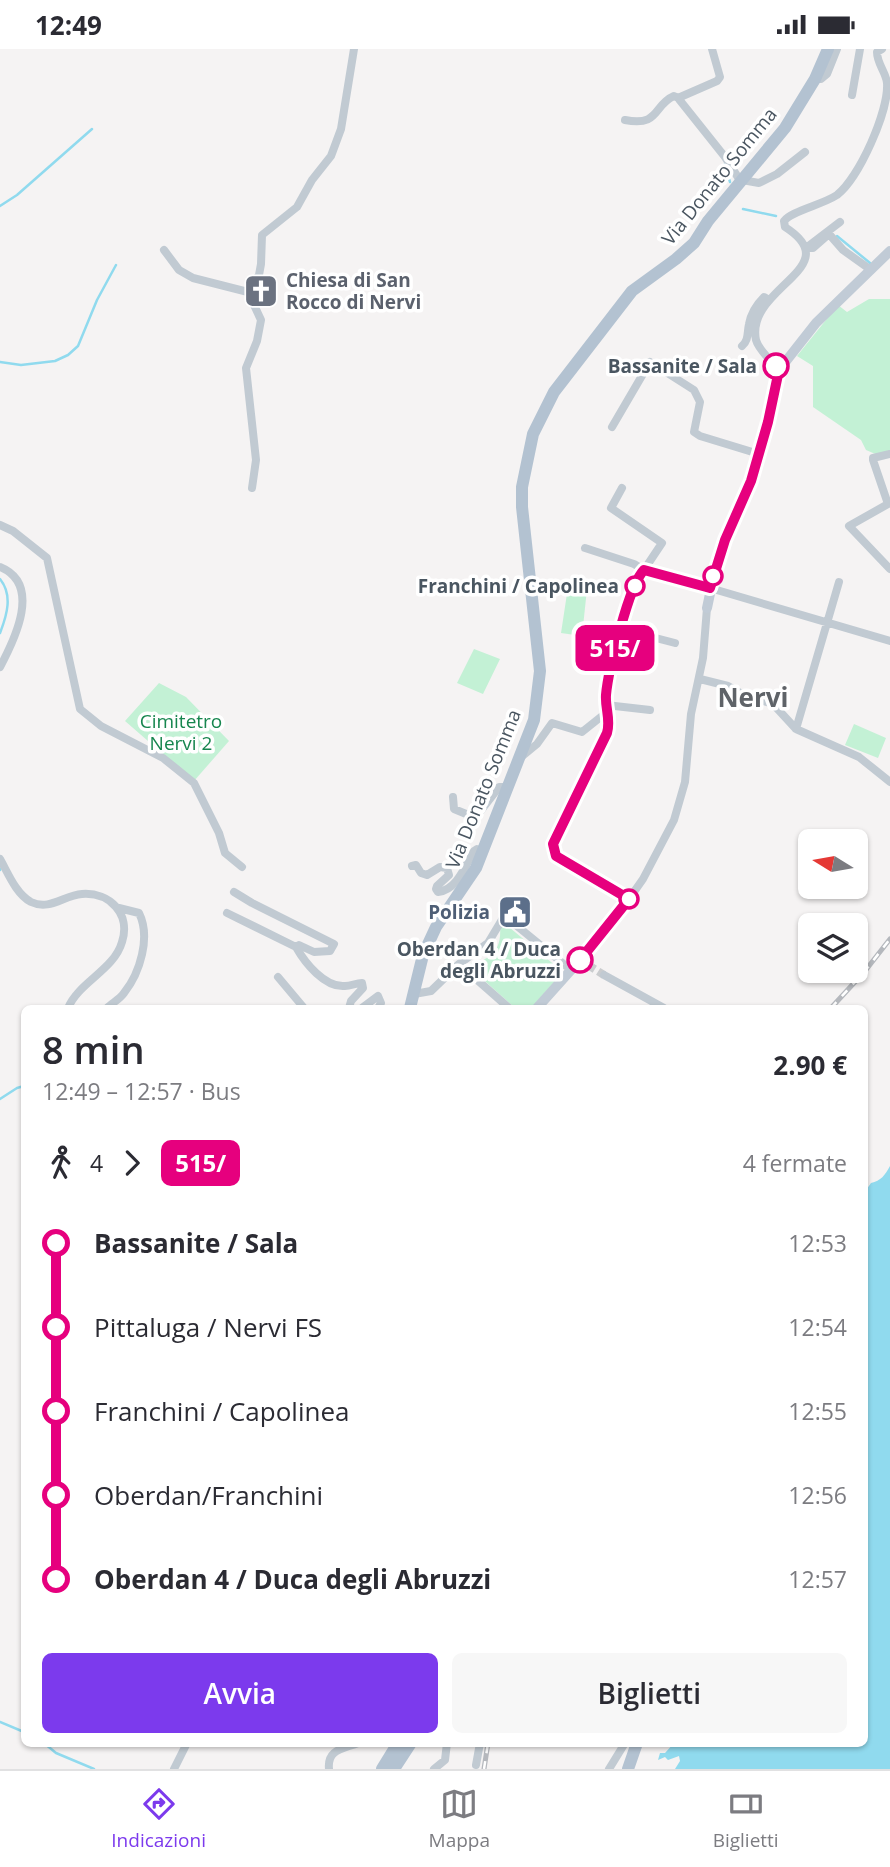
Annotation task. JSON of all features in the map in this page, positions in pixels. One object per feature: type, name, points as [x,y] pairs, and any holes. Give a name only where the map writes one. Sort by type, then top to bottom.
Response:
[{"type":"main road","name":"Via Donato Somma","points":[[411,1005],[429,941],[473,874],[534,720],[540,684],[522,507],[522,487],[533,434],[554,392],[621,304],[632,291],[694,243],[785,128],[815,79],[828,49]]},
{"type":"main road","points":[[382,1769],[402,1747]]},
{"type":"main road","points":[[394,1769],[403,1747]]},
{"type":"main road","points":[[630,1764],[636,1747]]},
{"type":"street","points":[[247,292],[259,275],[262,235],[297,207],[312,180],[331,156],[341,129],[354,49]]},
{"type":"street","points":[[625,120],[639,121],[654,117],[668,99],[674,96],[678,98],[717,81],[720,77],[712,49]]},
{"type":"street","points":[[815,79],[821,79],[827,74],[837,49]]},
{"type":"street","points":[[852,95],[860,49]]},
{"type":"street","points":[[779,370],[757,343],[755,328],[759,312],[797,274],[805,261],[806,249],[802,240],[785,227],[784,221],[788,215],[817,206],[835,196],[851,180],[880,121],[887,81],[877,59],[877,52],[882,49]]},
{"type":"street","points":[[678,98],[741,181],[760,183],[777,174],[805,152]]},
{"type":"street","points":[[806,249],[840,222]]},
{"type":"street","points":[[806,249],[813,248],[830,235],[843,250],[870,270]]},
{"type":"street","points":[[164,250],[179,270],[193,278],[247,292]]},
{"type":"street","points":[[540,1005],[571,970],[584,963],[643,879],[674,820],[686,776],[691,714],[700,679],[708,587],[751,481],[779,370],[816,323],[890,251]]},
{"type":"street","points":[[247,292],[261,320],[257,341],[246,368],[256,460],[252,488]]},
{"type":"street","points":[[742,347],[747,342],[749,323],[756,305],[764,297],[769,300]]},
{"type":"street","points":[[612,426],[650,362],[694,390],[700,402],[694,432],[759,454]]},
{"type":"street","points":[[890,454],[873,458],[888,503],[849,526],[890,569]]},
{"type":"street","points":[[622,488],[611,508],[662,543],[649,571],[636,582],[621,629],[613,658],[606,709],[609,721],[607,733],[556,838],[553,850],[556,856],[629,899]]},
{"type":"street","points":[[0,525],[13,531],[47,558],[80,709],[101,726],[163,758],[194,783],[219,833],[225,853],[242,867]]},
{"type":"street","points":[[585,548],[649,571],[890,641]]},
{"type":"street","points":[[0,567],[14,575],[18,582],[22,619],[0,667]]},
{"type":"street","points":[[796,729],[839,582]]},
{"type":"street","points":[[621,629],[675,643]]},
{"type":"street","points":[[581,647],[595,649],[613,658]]},
{"type":"street","points":[[700,679],[728,686],[742,694],[773,704],[796,729],[859,757],[890,782]]},
{"type":"street","points":[[520,758],[537,744],[552,723],[582,732],[606,709],[650,710]]},
{"type":"street","points":[[453,797],[454,809],[471,816],[478,813],[499,787],[509,787]]},
{"type":"street","points":[[412,866],[416,865],[421,873],[427,875],[440,867],[447,868],[449,876],[436,886],[438,892],[443,892],[454,884],[474,851],[477,849],[483,852]]},
{"type":"street","points":[[0,859],[5,873],[21,895],[38,905],[55,904],[86,894],[106,898],[118,908],[139,913],[145,940],[144,954],[124,993],[110,1005]]},
{"type":"street","points":[[234,892],[334,944],[330,951],[314,952],[299,945],[296,947]]},
{"type":"street","points":[[70,1005],[75,995],[113,958],[122,945],[123,922],[118,908]]},
{"type":"street","points":[[227,913],[296,947],[322,978],[332,985],[362,983],[363,988],[350,1005]]},
{"type":"street","points":[[414,994],[431,991],[449,971],[488,943],[504,917],[571,970]]},
{"type":"street","points":[[459,964],[506,1005]]},
{"type":"street","points":[[604,975],[659,1005]]},
{"type":"street","points":[[278,977],[301,1005]]},
{"type":"street","points":[[366,1005],[379,996],[380,1005]]},
{"type":"street","points":[[174,1769],[185,1747]]},
{"type":"street","points":[[329,1769],[331,1754],[343,1747]]},
{"type":"street","points":[[434,1769],[445,1760],[447,1747]]},
{"type":"street","points":[[476,1765],[479,1747]]},
{"type":"street","points":[[609,1769],[623,1747]]},
{"type":"green space","points":[[869,299],[890,299],[890,453],[880,456],[866,450],[861,440],[813,407],[813,366],[797,356],[838,305],[847,312]]},
{"type":"green space","points":[[568,587],[587,589],[582,636],[561,633]]},
{"type":"green space","points":[[474,649],[500,659],[483,694],[457,683]]},
{"type":"green space","name":"Cimitetro Nervi 2","points":[[159,683],[186,697],[229,741],[194,781],[125,721]]},
{"type":"green space","points":[[854,724],[886,738],[878,758],[845,745]]},
{"type":"green space","points":[[503,922],[563,972],[534,1005],[512,1005],[468,966],[493,954],[499,941],[500,926]]},
{"type":"water","points":[[890,1166],[890,1769],[675,1769],[680,1761],[679,1756],[658,1760],[660,1753],[665,1753],[670,1747],[868,1747],[868,1187],[882,1177]]},
{"type":"waterway","points":[[0,206],[17,195],[92,129]]},
{"type":"waterway","points":[[725,164],[730,182]]},
{"type":"waterway","points":[[743,209],[776,216]]},
{"type":"waterway","points":[[837,236],[870,263]]},
{"type":"waterway","points":[[0,362],[21,365],[55,361],[68,355],[78,346],[97,300],[116,265]]},
{"type":"waterway","points":[[0,579],[8,598],[7,612],[0,633]]},
{"type":"waterway","points":[[0,1099],[21,1087]]},
{"type":"waterway","points":[[0,1722],[21,1731]]},
{"type":"waterway","points":[[49,1747],[56,1753],[94,1769]]},
{"type":"tunnel","points":[[588,965],[604,975]]},
{"type":"railway","points":[[834,1005],[890,939]]},
{"type":"railway","points":[[484,1769],[487,1747]]},
{"type":"bus line","name":"515/","points":[[580,960],[629,899],[556,856],[553,844],[609,727],[606,694],[615,648],[636,582],[644,570],[710,588],[725,540],[756,468],[779,370],[776,366]]},
{"type":"place","name":"Chiesa di San Rocco di Nervi","points":[[261,291]]},
{"type":"place","name":"Bassanite / Sala","points":[[776,366]]},
{"type":"place","name":"Franchini / Capolinea","points":[[635,586]]},
{"type":"place","name":"Polizia","points":[[515,912]]},
{"type":"place","name":"Oberdan 4 / Duca degli Abruzzi","points":[[580,960]]},
{"type":"district","name":"Nervi","points":[[753,698]]}]
